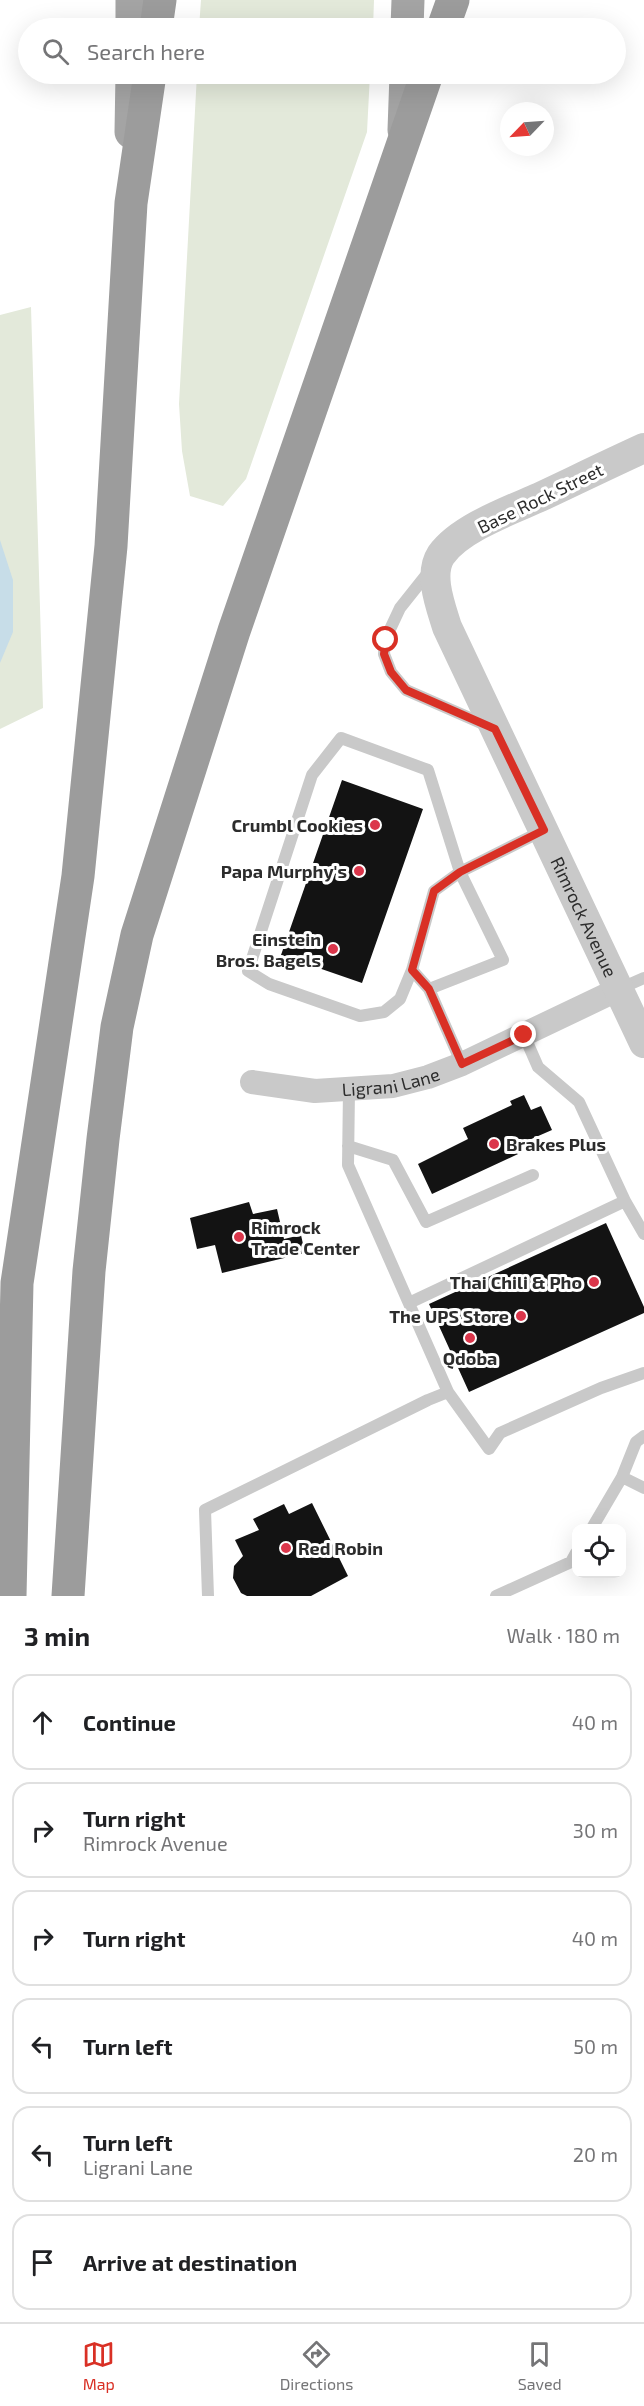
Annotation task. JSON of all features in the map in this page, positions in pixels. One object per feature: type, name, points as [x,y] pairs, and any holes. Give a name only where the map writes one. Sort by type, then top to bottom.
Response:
[{"type":"highway","points":[[157,18],[160,0]]},
{"type":"highway","points":[[447,18],[453,0]]},
{"type":"highway","points":[[10,1596],[17,1283],[78,876],[111,546],[131,203],[149,84]]},
{"type":"highway","points":[[68,1596],[89,1271],[117,1027],[137,935],[234,631],[424,84]]},
{"type":"main road","points":[[132,0],[132,18]]},
{"type":"main road","points":[[407,18],[408,0]]},
{"type":"main road","points":[[131,203],[132,84]]},
{"type":"main road","points":[[403,144],[406,84]]},
{"type":"street","name":"Base Rock Street","points":[[441,556],[461,537],[491,520],[644,448]]},
{"type":"street","name":"Rimrock Avenue","points":[[441,556],[436,574],[438,598],[447,627],[544,830],[632,984],[644,1043]]},
{"type":"street","name":"Ligrani Lane","points":[[252,1082],[315,1091],[393,1086],[428,1077],[462,1064],[632,984]]},
{"type":"lane","points":[[441,556],[400,608],[386,640],[384,654],[391,672],[406,690],[495,729]]},
{"type":"lane","points":[[429,989],[503,960],[460,872],[428,770],[341,738],[312,775],[248,971],[269,984],[360,1016],[384,1012],[400,999],[412,970],[434,891],[460,872],[544,830]]},
{"type":"lane","points":[[412,970],[429,989],[462,1064]]},
{"type":"lane","points":[[524,1035],[538,1067],[579,1102],[625,1201],[644,1234]]},
{"type":"lane","points":[[349,1090],[348,1165],[448,1392],[489,1449],[500,1433],[601,1388],[644,1373]]},
{"type":"lane","points":[[348,1146],[393,1160],[426,1222],[533,1175]]},
{"type":"lane","points":[[409,1303],[625,1201]]},
{"type":"lane","points":[[208,1596],[205,1509],[448,1392]]},
{"type":"lane","points":[[594,1524],[622,1477],[636,1442],[644,1436]]},
{"type":"lane","points":[[622,1477],[644,1488]]},
{"type":"lane","points":[[496,1596],[572,1560]]},
{"type":"green space","points":[[201,0],[374,0],[373,18],[200,18]]},
{"type":"green space","points":[[196,84],[369,84],[367,132],[246,479],[223,506],[190,496],[182,451],[179,404]]},
{"type":"green space","points":[[31,307],[43,708],[0,729],[0,315]]},
{"type":"water","points":[[0,540],[13,580],[13,632],[0,663]]},
{"type":"building","points":[[342,780],[423,809],[362,983],[281,955]]},
{"type":"building","name":"Brakes Plus","points":[[524,1095],[531,1110],[541,1106],[552,1130],[529,1140],[533,1147],[432,1194],[418,1164],[468,1139],[463,1128],[512,1105],[510,1101]]},
{"type":"building","name":"Rimrock Trade Center","points":[[249,1202],[253,1214],[277,1209],[284,1239],[301,1235],[305,1253],[222,1273],[215,1245],[197,1249],[190,1218]]},
{"type":"building","points":[[606,1223],[644,1307],[644,1313],[469,1392],[429,1304]]},
{"type":"building","name":"Red Robin","points":[[312,1503],[348,1576],[311,1596],[247,1596],[241,1593],[233,1578],[234,1566],[243,1556],[235,1540],[259,1530],[253,1519],[284,1504],[289,1514]]},
{"type":"place","name":"Crumbl Cookies","points":[[375,825]]},
{"type":"place","name":"Papa Murphy's","points":[[359,871]]},
{"type":"place","name":"Einstein Bros. Bagels","points":[[333,949]]},
{"type":"place","name":"Brakes Plus","points":[[494,1144]]},
{"type":"place","name":"Rimrock Trade Center","points":[[239,1237]]},
{"type":"place","name":"Thai Chili & Pho","points":[[594,1282]]},
{"type":"place","name":"The UPS Store","points":[[521,1316]]},
{"type":"place","name":"Qdoba","points":[[470,1338]]},
{"type":"place","name":"Red Robin","points":[[286,1548]]},
{"type":"route","points":[[386,640],[384,654],[391,672],[406,690],[495,729],[544,830],[460,872],[434,891],[412,970],[429,989],[462,1064],[524,1035]]}]
